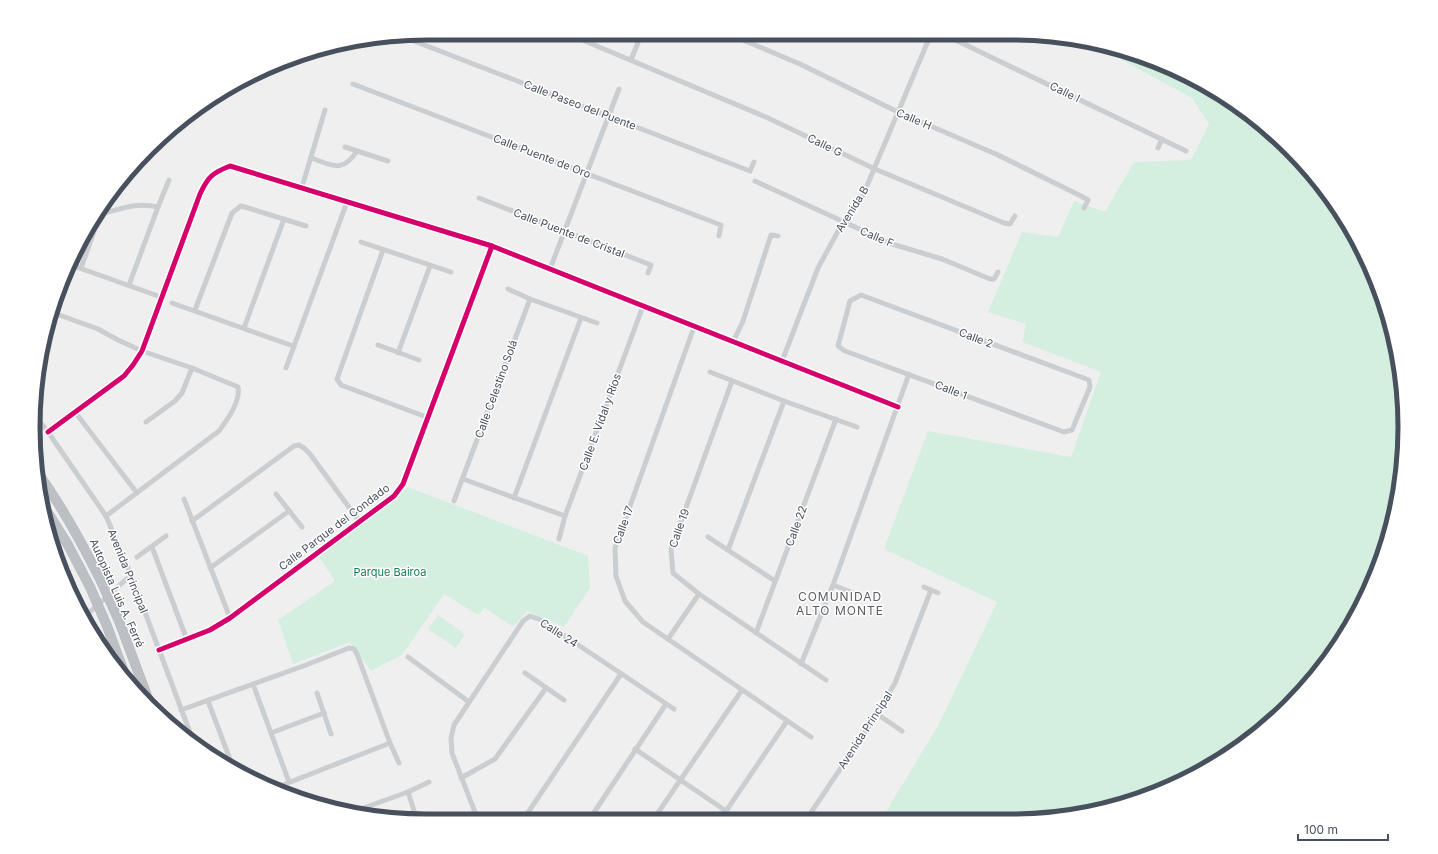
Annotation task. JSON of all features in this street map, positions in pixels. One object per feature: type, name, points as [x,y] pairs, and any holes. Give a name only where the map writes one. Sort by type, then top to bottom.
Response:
[{"type":"highway","name":"Autopista Luis A. Ferré","points":[[44,481],[61,506],[84,546],[101,581],[119,621],[146,693]]},
{"type":"highway","name":"Autopista Luis A. Ferré","points":[[51,517],[68,545],[90,587],[107,626],[121,664]]},
{"type":"street","name":"Calle G","points":[[583,40],[768,118],[875,169],[1004,223],[1010,224],[1015,216]]},
{"type":"street","points":[[631,60],[639,40]]},
{"type":"street","name":"Calle H","points":[[743,40],[800,64],[898,112],[998,155],[1088,200],[1084,208]]},
{"type":"street","name":"Avenida B","points":[[782,361],[818,268],[844,222],[863,195],[928,40]]},
{"type":"street","name":"Calle I","points":[[956,40],[1186,150]]},
{"type":"street","name":"Calle Paseo del Puente","points":[[413,41],[750,170],[754,162]]},
{"type":"street","name":"Calle Puente de Oro","points":[[352,84],[720,225],[719,236]]},
{"type":"street","points":[[550,269],[619,89]]},
{"type":"street","points":[[302,187],[326,110]]},
{"type":"street","points":[[1158,148],[1162,139]]},
{"type":"street","points":[[345,147],[388,161]]},
{"type":"street","points":[[310,158],[339,167],[344,165],[354,156],[357,151]]},
{"type":"street","points":[[48,432],[124,376],[133,365],[142,350],[200,194],[207,180],[217,171],[230,166],[492,246],[898,407]]},
{"type":"street","points":[[129,285],[169,180]]},
{"type":"street","name":"Calle F","points":[[755,181],[892,244],[942,259],[990,279],[994,279],[998,272]]},
{"type":"street","name":"Calle Puente de Cristal","points":[[479,198],[651,265],[648,273]]},
{"type":"street","points":[[286,368],[347,202]]},
{"type":"street","points":[[81,268],[95,229],[105,213],[136,205],[148,204],[158,207]]},
{"type":"street","points":[[194,310],[232,213],[241,206],[306,226]]},
{"type":"street","points":[[244,328],[284,220]]},
{"type":"street","points":[[733,342],[743,322],[769,241],[772,235],[778,236]]},
{"type":"street","points":[[361,242],[451,272]]},
{"type":"street","name":"Calle Parque del Condado","points":[[159,650],[210,630],[230,618],[394,496],[403,484],[429,418],[492,246]]},
{"type":"street","points":[[383,250],[337,380],[341,385],[429,418]]},
{"type":"street","points":[[75,266],[161,297]]},
{"type":"street","points":[[398,353],[430,266]]},
{"type":"street","points":[[508,289],[530,299],[597,323]]},
{"type":"street","name":"Calle 2","points":[[838,346],[850,301],[862,295],[1089,380],[1090,387],[1072,430],[1064,432]]},
{"type":"street","name":"Calle Celestino Solá","points":[[454,501],[530,299]]},
{"type":"street","points":[[172,303],[293,346]]},
{"type":"street","name":"Calle E. Vidal y Ríos","points":[[559,539],[565,516],[643,306]]},
{"type":"street","points":[[57,314],[98,330],[142,350],[238,387],[239,392],[230,415],[220,431],[106,516]]},
{"type":"street","points":[[514,498],[581,318]]},
{"type":"street","name":"Calle 17","points":[[694,327],[615,548],[616,576],[625,600],[643,622],[811,737]]},
{"type":"street","points":[[378,345],[419,360]]},
{"type":"street","name":"Calle 1","points":[[838,346],[845,351],[1064,432]]},
{"type":"street","points":[[146,422],[175,401],[184,388],[192,368]]},
{"type":"street","points":[[710,372],[784,401],[857,427]]},
{"type":"street","points":[[801,664],[833,585],[909,374]]},
{"type":"street","name":"Calle 19","points":[[732,381],[671,549],[673,573],[699,594],[826,680]]},
{"type":"street","points":[[728,550],[784,401]]},
{"type":"street","points":[[76,412],[137,493]]},
{"type":"street","name":"Calle 22","points":[[756,633],[836,419]]},
{"type":"street","name":"Avenida Principal","points":[[40,422],[106,516],[131,576],[191,734]]},
{"type":"street","points":[[192,521],[294,446],[299,445],[310,454],[359,521]]},
{"type":"street","points":[[463,479],[565,516]]},
{"type":"street","points":[[276,494],[302,527]]},
{"type":"street","points":[[184,499],[230,618]]},
{"type":"street","points":[[210,568],[289,511]]},
{"type":"street","points":[[137,557],[166,536]]},
{"type":"street","points":[[708,537],[775,581]]},
{"type":"street","points":[[152,547],[187,640]]},
{"type":"street","points":[[88,613],[131,576]]},
{"type":"street","points":[[833,585],[856,594]]},
{"type":"street","points":[[924,587],[938,593]]},
{"type":"street","name":"Avenida Principal","points":[[810,814],[877,714],[895,682],[931,590]]},
{"type":"street","points":[[668,639],[699,594]]},
{"type":"street","name":"Calle 24","points":[[476,814],[452,753],[451,738],[454,725],[523,621],[530,616],[541,620],[674,709]]},
{"type":"street","points":[[182,710],[349,648],[354,649],[399,763]]},
{"type":"street","points":[[408,657],[469,702]]},
{"type":"street","points":[[525,673],[564,700]]},
{"type":"street","points":[[527,814],[621,674]]},
{"type":"street","points":[[253,684],[289,782]]},
{"type":"street","points":[[461,778],[495,759],[546,688]]},
{"type":"street","points":[[658,814],[742,690]]},
{"type":"street","points":[[317,693],[331,734]]},
{"type":"street","points":[[208,701],[231,760]]},
{"type":"street","points":[[593,814],[666,704]]},
{"type":"street","points":[[271,733],[324,713]]},
{"type":"street","points":[[877,714],[902,731]]},
{"type":"street","points":[[724,814],[787,721]]},
{"type":"street","points":[[281,786],[390,743]]},
{"type":"street","points":[[635,749],[726,811]]},
{"type":"street","points":[[362,809],[408,792],[429,782]]},
{"type":"street","points":[[408,792],[415,814]]},
{"type":"green space","points":[[1107,52],[1159,69],[1205,92],[1247,120],[1266,136],[1285,153],[1318,191],[1346,234],[1369,279],[1385,327],[1391,352],[1395,376],[1398,427],[1395,478],[1391,502],[1385,527],[1369,575],[1333,642],[1318,663],[1285,701],[1247,734],[1226,749],[1182,774],[1159,785],[1111,801],[1062,811],[1011,814],[885,814],[939,724],[997,602],[884,549],[928,431],[1071,457],[1101,372],[1022,342],[1026,324],[988,312],[1022,232],[1058,237],[1074,201],[1105,212],[1134,162],[1191,160],[1209,124],[1192,98]]},
{"type":"green space","name":"Parque Bairoa","points":[[408,487],[588,556],[590,588],[564,627],[527,611],[513,627],[485,608],[478,615],[444,594],[402,655],[371,671],[350,642],[293,664],[278,620],[335,581],[319,557]]},
{"type":"green space","points":[[438,615],[465,634],[456,648],[428,629]]},
{"type":"cycle path","points":[[48,432],[124,376],[133,365],[142,351],[200,194],[211,176],[230,166],[492,246],[898,407]]},
{"type":"cycle path","points":[[159,650],[210,630],[230,618],[394,496],[403,484],[492,246]]},
{"type":"district","name":"COMUNIDAD ALTO MONTE","points":[[840,604]]}]
